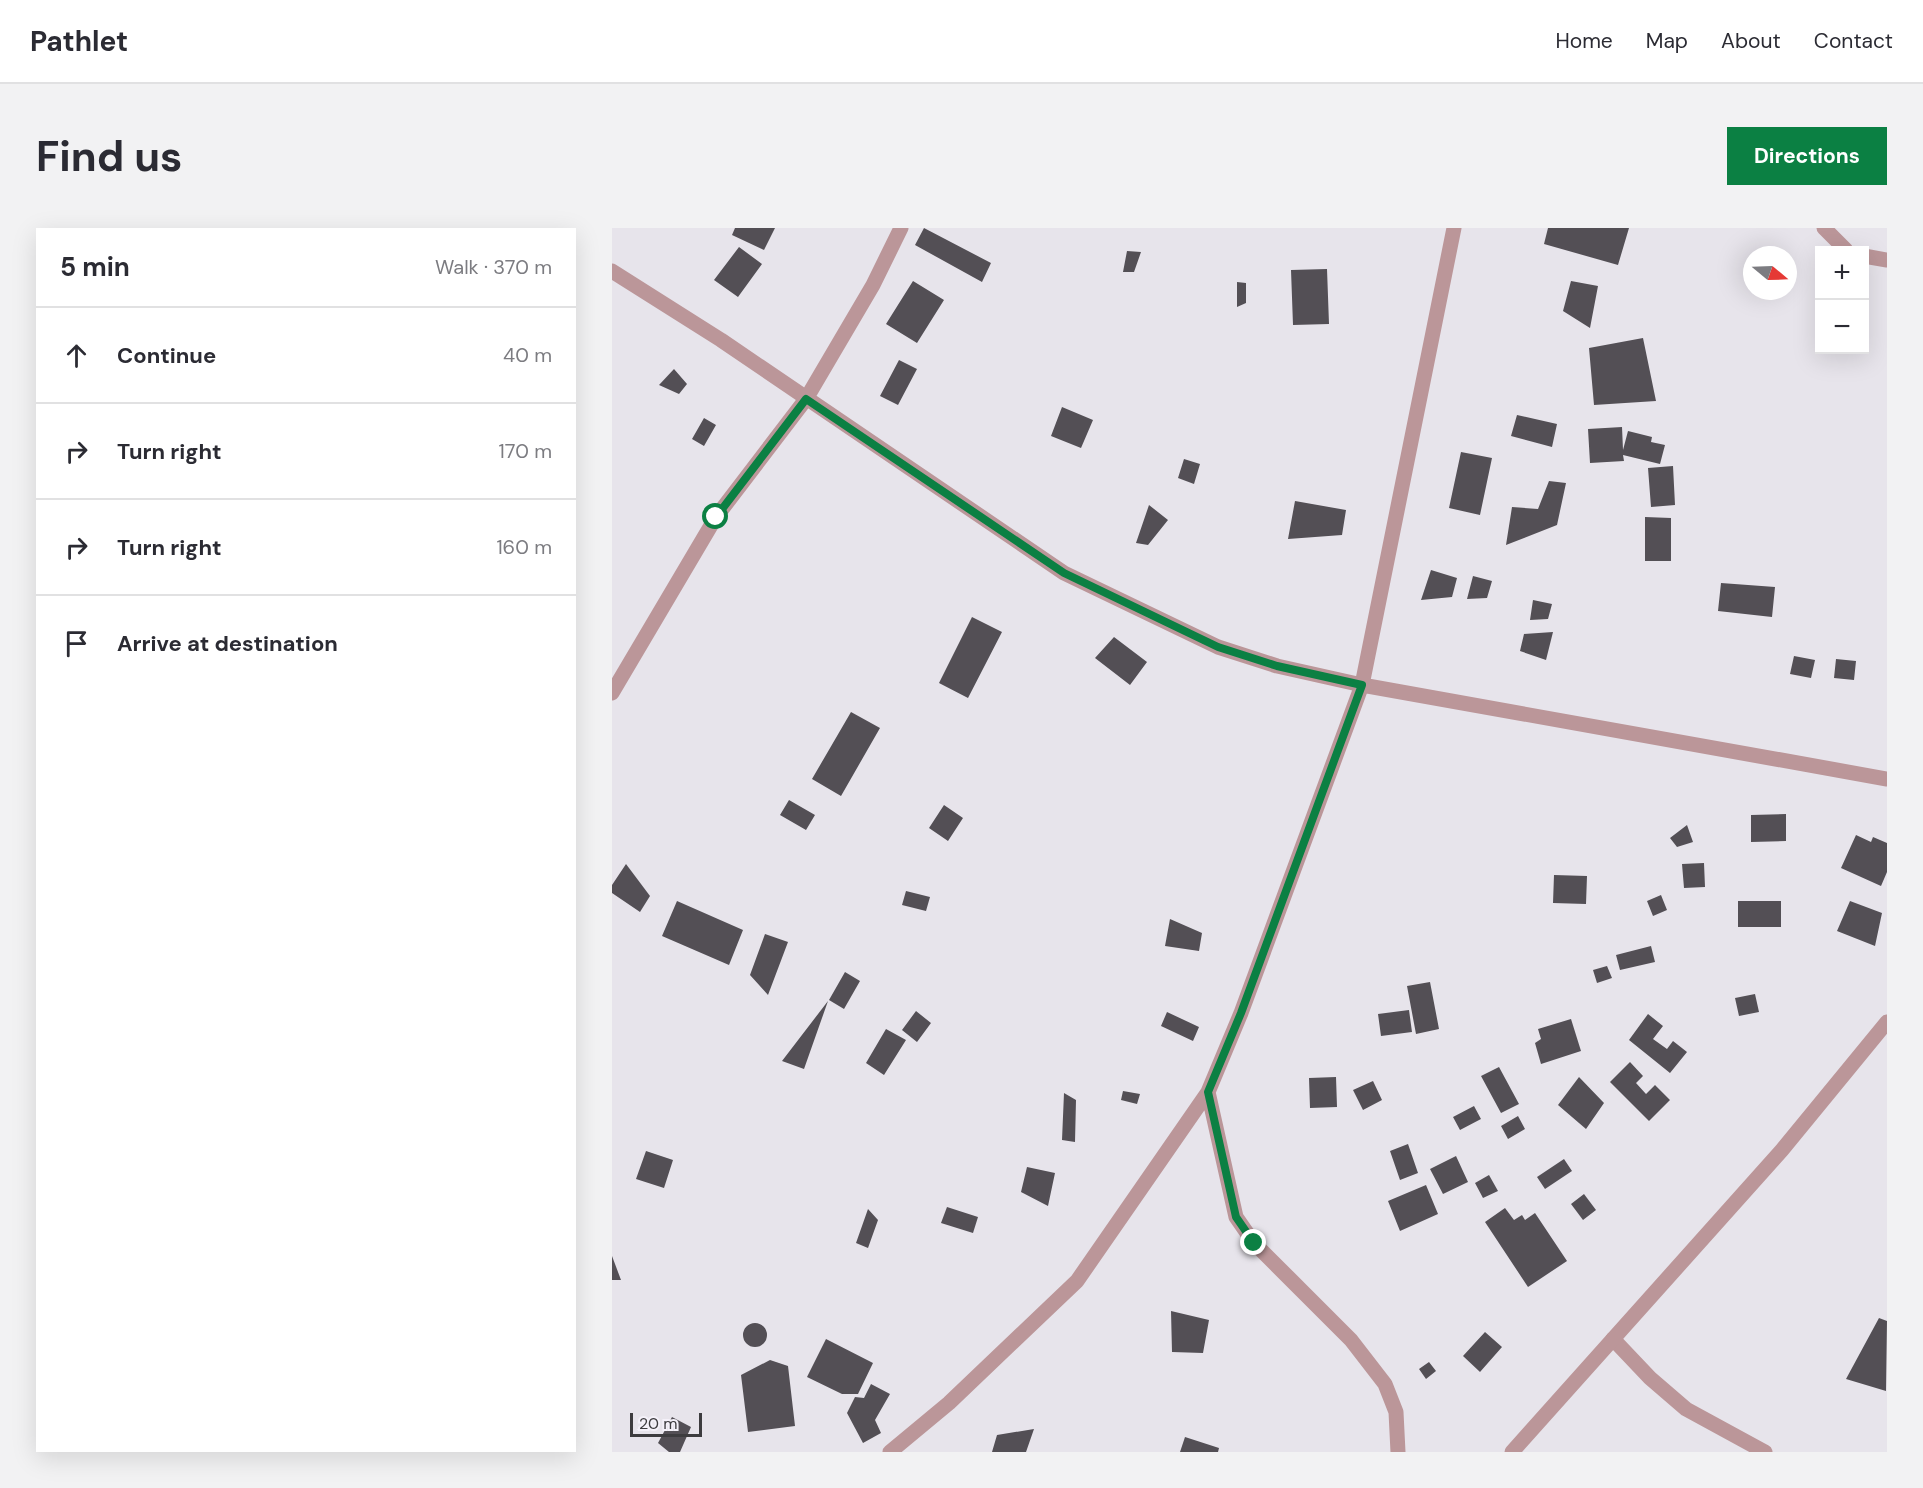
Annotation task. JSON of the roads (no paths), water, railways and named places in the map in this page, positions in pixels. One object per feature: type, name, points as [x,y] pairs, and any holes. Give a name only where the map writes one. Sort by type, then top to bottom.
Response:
[{"type":"street","points":[[612,693],[716,517],[806,399],[873,285],[901,228]]},
{"type":"street","points":[[890,1452],[949,1403],[1077,1281],[1208,1092],[1241,1013],[1362,685],[1454,228]]},
{"type":"street","points":[[1824,228],[1842,246]]},
{"type":"street","points":[[1869,257],[1887,260]]},
{"type":"street","points":[[612,271],[721,340],[1064,573],[1218,647],[1277,666],[1362,685],[1887,779]]},
{"type":"street","points":[[1512,1452],[1782,1150],[1887,1022]]},
{"type":"street","points":[[1208,1092],[1236,1217],[1254,1243],[1352,1340],[1385,1384],[1396,1412],[1398,1452]]},
{"type":"street","points":[[1613,1340],[1650,1378],[1686,1409],[1765,1452]]}]
